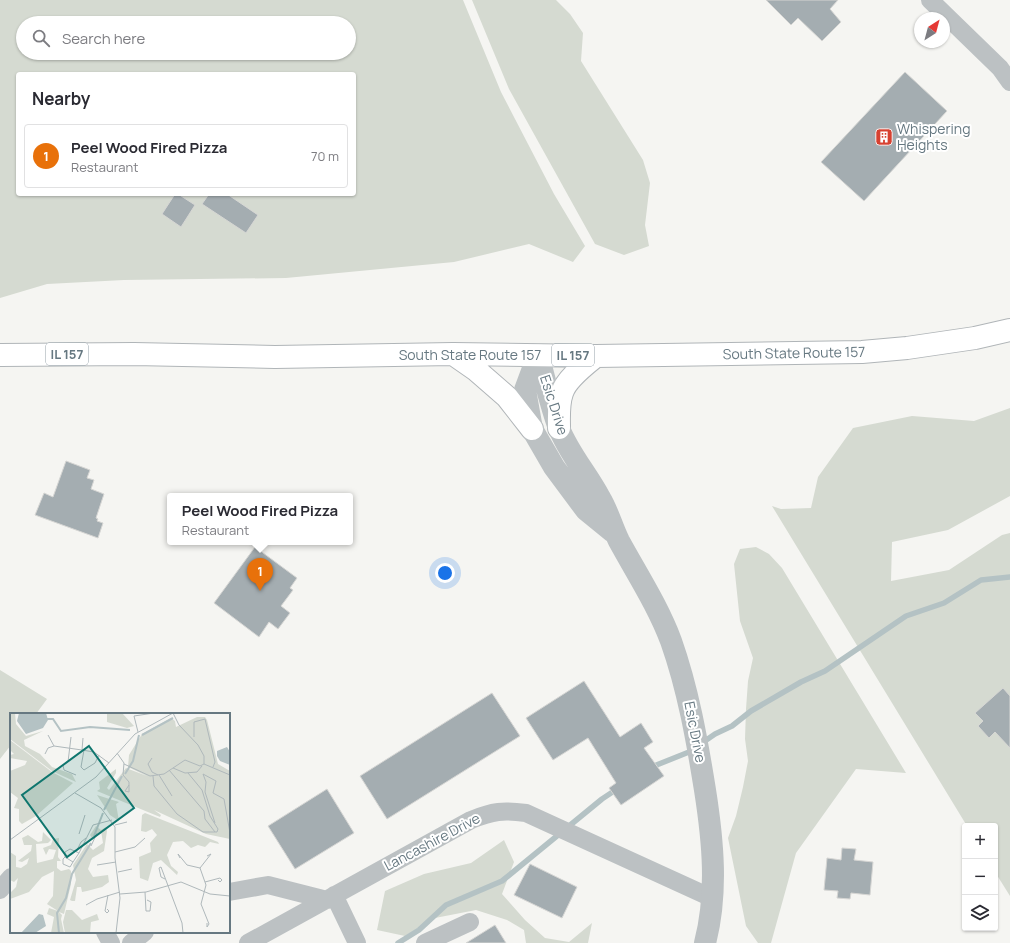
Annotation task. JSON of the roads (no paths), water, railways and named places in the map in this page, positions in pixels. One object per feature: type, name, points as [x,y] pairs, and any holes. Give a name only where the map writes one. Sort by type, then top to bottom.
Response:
[{"type":"main road","name":"South State Route 157","points":[[0,356],[134,354],[275,356],[453,354],[596,356],[862,352],[907,348],[975,338],[1010,330]]},
{"type":"main road","points":[[453,354],[476,370],[507,397],[532,429]]},
{"type":"main road","points":[[559,428],[559,404],[562,392],[575,375],[596,356]]},
{"type":"street","points":[[930,0],[1000,68],[1010,82]]},
{"type":"street","name":"Esic Drive","points":[[538,355],[559,428],[578,463],[601,498],[616,535],[648,593],[670,640],[689,699],[709,817],[713,856],[712,898],[709,930],[705,943]]},
{"type":"street","name":"Esic Drive","points":[[538,355],[525,390],[532,429],[554,467],[586,510],[616,535]]},
{"type":"street","name":"Lancashire Drive","points":[[248,943],[471,820],[487,813],[507,811],[526,813],[712,898]]},
{"type":"street","points":[[0,890],[10,878]]},
{"type":"street","points":[[230,892],[268,885],[330,898],[357,943]]},
{"type":"street","points":[[425,943],[470,922]]},
{"type":"street","points":[[106,933],[111,943]]},
{"type":"street","points":[[131,943],[144,933]]},
{"type":"waterway","points":[[702,743],[715,734],[732,726],[751,711],[801,682],[825,671],[906,616],[944,603],[981,580],[1010,577]]},
{"type":"waterway","points":[[649,768],[693,749]]},
{"type":"waterway","points":[[398,943],[419,930],[446,905],[502,881],[602,799],[617,789]]},
{"type":"place","name":"Whispering Heights","points":[[884,137]]},
{"type":"place","name":"Peel Wood Fired Pizza","points":[[260,591]]}]
